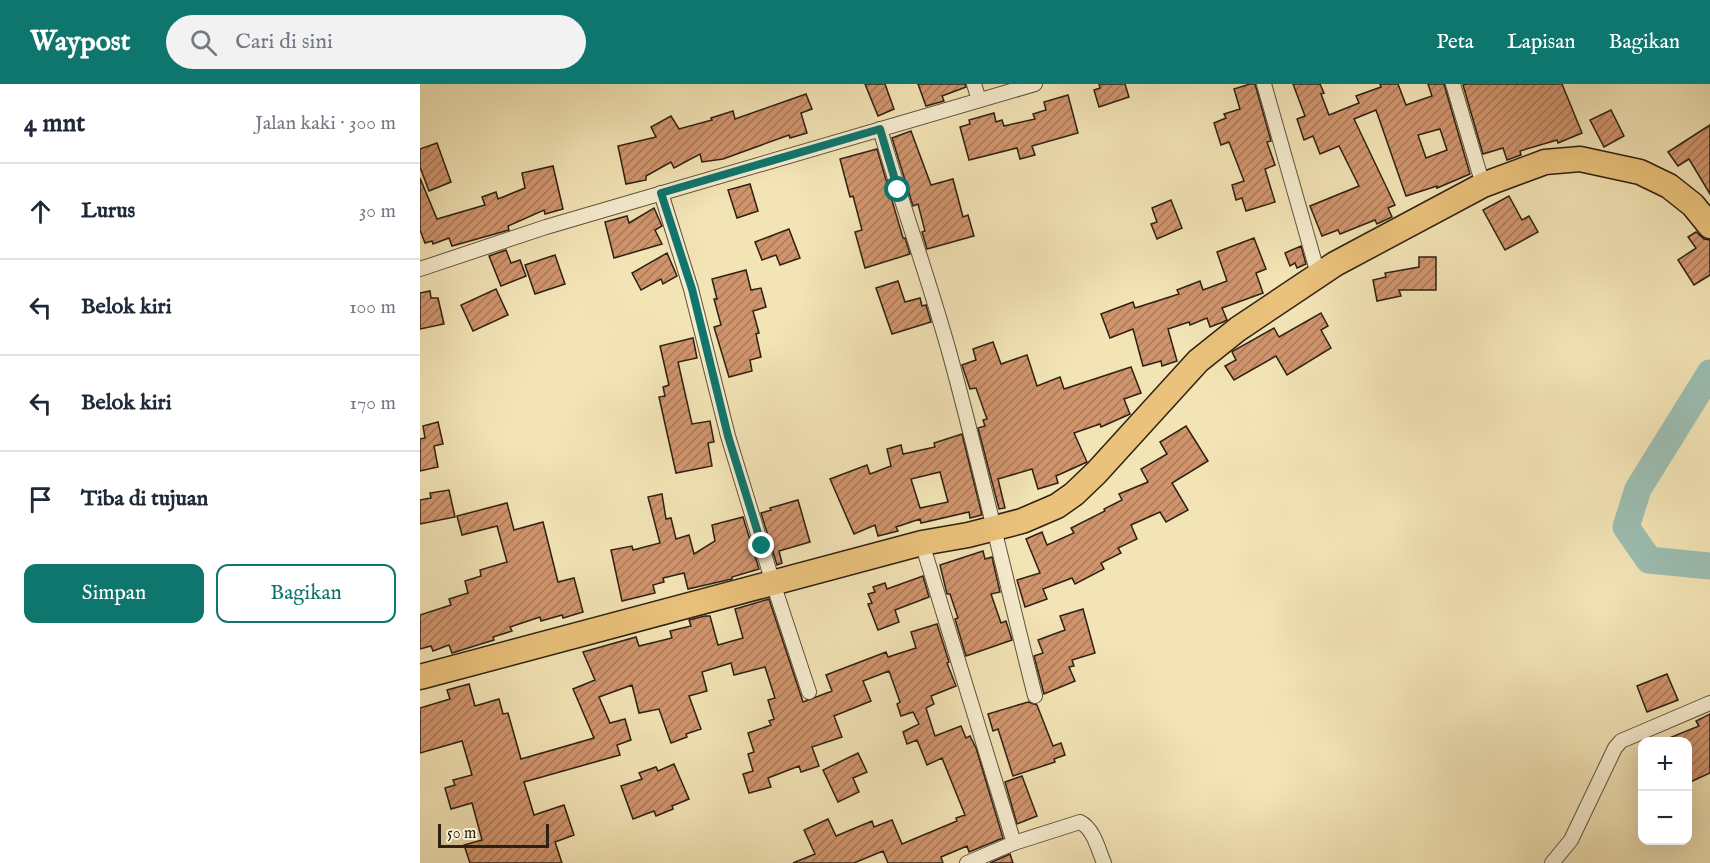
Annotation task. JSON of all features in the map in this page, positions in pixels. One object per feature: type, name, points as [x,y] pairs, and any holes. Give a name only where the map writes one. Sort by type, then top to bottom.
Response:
[{"type":"highway","points":[[420,677],[922,543],[993,529],[1030,518],[1057,506],[1074,494],[1198,361],[1238,329],[1318,274],[1483,185],[1545,162],[1580,159],[1640,172],[1669,186],[1693,205],[1710,226]]},
{"type":"street","points":[[974,84],[979,100]]},
{"type":"street","points":[[420,269],[546,226],[1035,84]]},
{"type":"street","points":[[1264,84],[1318,274]]},
{"type":"street","points":[[1453,84],[1483,185]]},
{"type":"street","points":[[880,129],[925,269],[950,357],[1035,696]]},
{"type":"street","points":[[661,193],[692,289],[728,436],[809,692]]},
{"type":"street","points":[[922,543],[1014,843]]},
{"type":"street","points":[[1552,863],[1571,840],[1615,748],[1621,741],[1630,735],[1710,703]]},
{"type":"street","points":[[967,863],[1014,843],[1080,822],[1091,831],[1104,863]]},
{"type":"building","points":[[865,84],[885,84],[894,109],[878,116]]},
{"type":"building","points":[[918,84],[965,84],[966,87],[942,96],[944,101],[926,106]]},
{"type":"building","points":[[1099,84],[1125,84],[1129,97],[1099,107],[1094,90],[1100,88]]},
{"type":"building","points":[[1255,84],[1271,141],[1267,142],[1275,165],[1265,169],[1275,202],[1246,211],[1242,198],[1236,200],[1232,185],[1244,181],[1229,142],[1221,145],[1214,123],[1226,118],[1224,114],[1240,109],[1234,89]]},
{"type":"building","points":[[1293,84],[1320,84],[1324,93],[1321,94],[1329,115],[1359,103],[1356,96],[1381,87],[1380,84],[1398,84],[1406,105],[1432,96],[1428,84],[1444,84],[1470,174],[1437,188],[1437,186],[1406,196],[1376,110],[1354,119],[1395,205],[1388,208],[1392,217],[1377,224],[1375,220],[1340,234],[1338,230],[1322,236],[1310,206],[1359,186],[1339,146],[1320,154],[1313,136],[1304,140],[1297,119],[1305,116]],"holes":[[[1440,129],[1447,150],[1426,158],[1418,135]]]},
{"type":"building","points":[[1562,84],[1582,133],[1558,143],[1557,140],[1520,151],[1521,155],[1507,160],[1503,148],[1483,154],[1463,85]]},
{"type":"building","points":[[806,94],[812,109],[801,113],[807,133],[790,138],[789,135],[723,159],[702,162],[700,154],[674,168],[671,162],[646,176],[646,180],[626,184],[618,146],[656,137],[651,127],[671,116],[679,129],[712,120],[711,118],[733,111],[735,119]]},
{"type":"building","points":[[1068,95],[1078,133],[1032,146],[1035,155],[1020,159],[1017,148],[969,160],[960,127],[970,124],[969,120],[994,113],[996,122],[1002,120],[1004,126],[1035,119],[1033,114],[1046,110],[1044,102]]},
{"type":"building","points":[[1611,110],[1624,136],[1604,147],[1590,120]]},
{"type":"building","points":[[1710,125],[1710,194],[1689,159],[1678,166],[1668,152]]},
{"type":"building","points":[[911,131],[931,185],[953,179],[963,217],[968,215],[974,236],[927,249],[918,204],[913,206],[892,138]]},
{"type":"building","points":[[437,143],[451,182],[429,191],[420,167],[420,149]]},
{"type":"building","points":[[877,149],[903,238],[905,238],[910,254],[865,268],[855,232],[862,230],[840,159]]},
{"type":"building","points":[[553,166],[563,209],[545,214],[544,210],[508,226],[509,230],[452,246],[449,238],[433,244],[432,241],[425,243],[420,230],[420,178],[437,219],[485,205],[482,197],[496,192],[498,199],[525,188],[522,173]]},
{"type":"building","points":[[750,184],[758,211],[737,218],[728,190]]},
{"type":"building","points":[[1509,196],[1522,220],[1529,216],[1538,232],[1505,250],[1483,210]]},
{"type":"building","points":[[1171,200],[1182,228],[1157,239],[1151,224],[1157,222],[1152,208]]},
{"type":"building","points":[[654,208],[662,226],[655,230],[662,244],[614,258],[605,222],[627,216],[629,223]]},
{"type":"building","points":[[789,229],[800,258],[780,265],[776,255],[762,260],[755,242]]},
{"type":"building","points":[[1696,232],[1704,239],[1710,240],[1710,275],[1694,285],[1678,260],[1696,248],[1688,237]]},
{"type":"building","points":[[1254,238],[1266,269],[1256,273],[1263,293],[1222,308],[1227,320],[1210,327],[1207,318],[1190,325],[1189,322],[1168,329],[1177,361],[1162,366],[1161,361],[1143,366],[1133,329],[1110,338],[1101,314],[1133,302],[1135,308],[1179,294],[1177,290],[1200,281],[1203,290],[1227,281],[1217,252]]},
{"type":"building","points":[[1301,246],[1306,264],[1297,268],[1295,263],[1290,266],[1285,253]]},
{"type":"building","points":[[506,250],[511,263],[520,260],[526,276],[501,286],[489,256]]},
{"type":"building","points":[[667,253],[677,276],[663,284],[661,279],[641,290],[632,273]]},
{"type":"building","points":[[555,255],[565,284],[535,294],[525,265]]},
{"type":"building","points":[[1419,257],[1436,257],[1436,290],[1399,290],[1401,296],[1377,301],[1373,280],[1386,277],[1385,273],[1419,267]]},
{"type":"building","points":[[746,270],[751,290],[761,288],[766,307],[753,311],[759,333],[756,334],[761,357],[750,360],[752,371],[729,377],[714,327],[721,325],[714,299],[717,299],[712,279]]},
{"type":"building","points":[[898,281],[905,302],[920,298],[922,306],[926,305],[931,322],[892,334],[876,288]]},
{"type":"building","points":[[496,289],[508,315],[473,331],[461,305]]},
{"type":"building","points":[[430,291],[431,298],[438,298],[444,324],[420,329],[420,293]]},
{"type":"building","points":[[1321,313],[1328,326],[1321,330],[1331,348],[1287,375],[1276,356],[1234,380],[1225,366],[1236,360],[1233,351],[1274,328],[1279,337]]},
{"type":"building","points":[[693,338],[697,358],[678,362],[692,424],[710,421],[714,442],[708,443],[712,466],[676,473],[659,397],[665,396],[663,387],[669,385],[660,346]]},
{"type":"building","points":[[993,342],[1001,364],[1027,355],[1037,386],[1060,377],[1064,389],[1131,367],[1141,393],[1124,399],[1130,414],[1101,427],[1100,424],[1074,433],[1087,462],[1056,476],[1058,483],[1038,489],[1032,469],[998,479],[1005,508],[999,509],[978,428],[985,426],[983,420],[987,419],[976,388],[970,389],[962,365],[976,360],[973,349]]},
{"type":"building","points":[[438,422],[443,444],[434,446],[438,467],[420,471],[420,439],[425,438],[423,426]]},
{"type":"building","points":[[1186,426],[1208,461],[1172,483],[1188,510],[1166,522],[1160,512],[1131,525],[1137,539],[1118,548],[1121,553],[1101,563],[1104,569],[1075,584],[1072,578],[1043,589],[1047,599],[1025,607],[1017,580],[1040,573],[1026,539],[1042,532],[1047,545],[1074,533],[1071,528],[1122,500],[1119,494],[1148,482],[1141,469],[1167,454],[1160,442]]},
{"type":"building","points":[[962,434],[982,515],[970,518],[969,512],[921,523],[920,519],[896,527],[898,531],[878,536],[875,525],[854,534],[830,479],[867,465],[870,474],[891,466],[887,449],[901,445],[903,454],[935,447],[934,443]],"holes":[[[940,472],[948,502],[920,508],[911,479]]]},
{"type":"building","points":[[449,490],[455,517],[420,524],[420,500],[431,498],[430,493]]},
{"type":"building","points":[[662,494],[666,519],[671,518],[676,539],[689,535],[694,554],[715,541],[712,525],[743,517],[759,569],[732,577],[732,579],[688,589],[684,573],[663,578],[664,582],[653,585],[655,593],[622,601],[611,550],[632,546],[633,550],[660,543],[648,497]]},
{"type":"building","points":[[798,500],[810,542],[779,551],[782,563],[777,565],[761,513]]},
{"type":"building","points":[[507,503],[514,530],[543,522],[558,582],[574,578],[583,612],[541,621],[540,617],[510,627],[512,631],[493,637],[494,640],[452,653],[449,645],[433,651],[431,646],[420,649],[420,615],[451,605],[449,599],[468,593],[465,581],[481,576],[480,570],[507,562],[497,526],[462,535],[457,516]]},
{"type":"building","points":[[983,551],[985,559],[992,557],[1000,592],[991,594],[1001,623],[1006,621],[1012,640],[966,656],[955,619],[958,618],[950,594],[947,594],[940,565]]},
{"type":"building","points":[[923,576],[929,597],[895,610],[899,622],[878,630],[868,604],[872,603],[868,594],[875,592],[873,587],[885,583],[887,589]]},
{"type":"building","points":[[769,599],[803,702],[832,691],[826,675],[886,652],[888,657],[916,648],[911,632],[937,624],[949,662],[947,663],[956,686],[931,696],[934,704],[926,708],[935,736],[961,726],[966,738],[970,736],[976,748],[1003,838],[969,852],[967,846],[941,857],[943,863],[888,863],[883,851],[854,863],[793,863],[815,854],[804,830],[828,819],[836,836],[872,821],[874,827],[892,820],[902,844],[957,821],[956,818],[965,815],[942,758],[927,765],[917,740],[907,744],[903,732],[919,724],[913,712],[901,716],[897,704],[900,702],[889,671],[863,681],[871,701],[834,716],[842,737],[812,747],[819,766],[801,772],[799,766],[768,778],[771,787],[749,793],[743,774],[753,771],[748,754],[754,752],[748,733],[771,725],[769,721],[774,719],[768,700],[775,698],[765,667],[734,675],[731,663],[702,672],[707,691],[689,696],[701,729],[686,734],[687,737],[671,743],[659,709],[639,713],[632,685],[599,697],[610,723],[625,719],[631,740],[617,745],[620,755],[524,782],[534,815],[564,805],[574,835],[555,842],[562,863],[470,863],[464,845],[482,840],[472,803],[451,809],[445,788],[455,785],[453,780],[472,775],[462,741],[420,753],[420,708],[450,699],[447,690],[469,684],[475,706],[499,699],[503,714],[508,713],[521,759],[594,738],[573,689],[595,680],[583,652],[636,637],[639,646],[672,638],[670,631],[691,626],[689,620],[705,616],[710,616],[718,645],[743,638],[735,609]]},
{"type":"building","points":[[1083,609],[1095,653],[1072,660],[1074,666],[1069,667],[1075,681],[1044,694],[1034,656],[1043,653],[1038,640],[1065,630],[1060,616]]},
{"type":"building","points":[[1667,674],[1678,700],[1647,712],[1637,686]]},
{"type":"building","points":[[1028,702],[1037,705],[1053,746],[1061,743],[1065,755],[1054,759],[1055,762],[1013,776],[998,729],[993,731],[988,714]]},
{"type":"building","points":[[1710,714],[1710,773],[1692,781],[1692,737],[1672,737],[1699,726],[1696,721]]},
{"type":"building","points":[[858,753],[867,772],[853,778],[859,792],[838,802],[823,770]]},
{"type":"building","points":[[674,764],[689,799],[656,816],[654,811],[633,819],[621,786],[642,779],[639,773],[656,767],[658,771]]},
{"type":"building","points":[[1022,776],[1037,816],[1017,824],[1005,782]]},
{"type":"building","points":[[1010,854],[1013,863],[990,863]]},
{"type":"waterway","points":[[1710,373],[1638,489],[1626,527],[1649,560],[1710,566]]},
{"type":"route","points":[[762,546],[728,436],[692,289],[661,193],[880,129],[898,190]]}]
